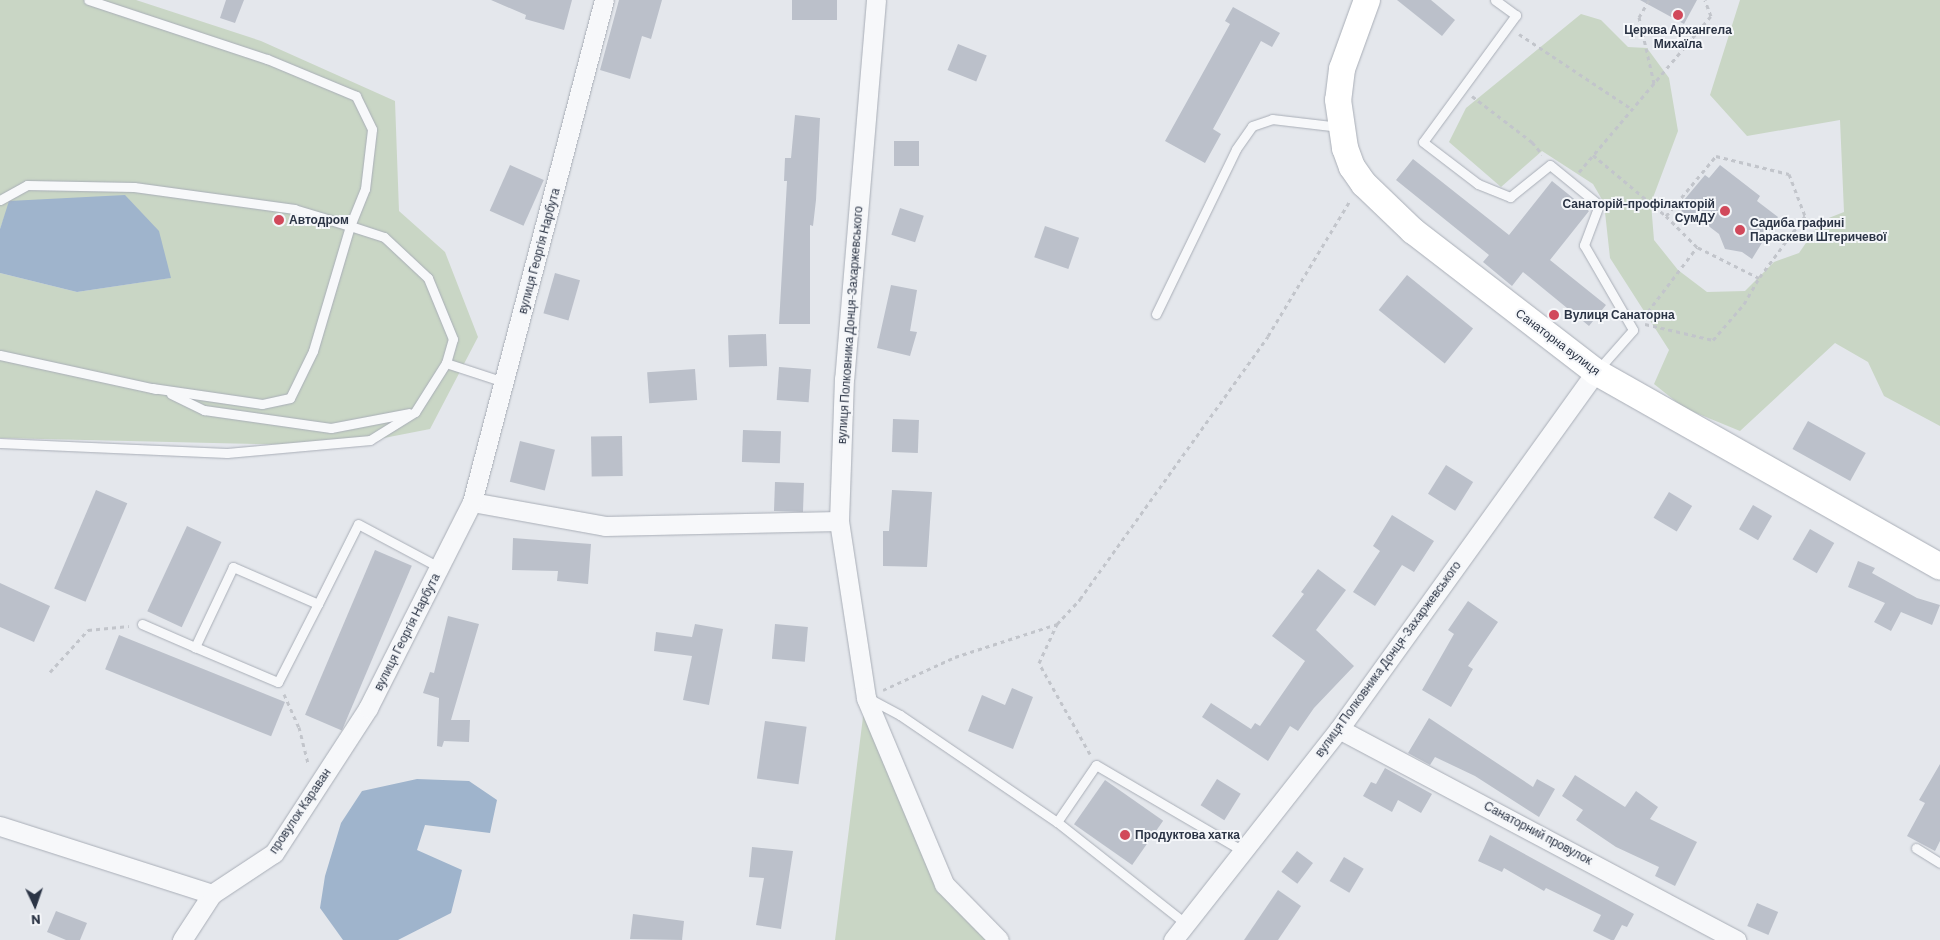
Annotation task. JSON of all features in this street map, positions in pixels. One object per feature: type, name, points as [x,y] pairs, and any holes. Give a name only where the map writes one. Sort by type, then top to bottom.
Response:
[{"type":"main road","name":"Санаторна вулиця","points":[[1367,0],[1342,69],[1338,100],[1340,127],[1352,167],[1364,184],[1413,231],[1596,372],[1940,568]]},
{"type":"street","name":"вулиця Георгія Нарбута","points":[[368,708],[472,502],[604,0]]},
{"type":"street","name":"вулиця Полковника Донця-Захаржевського","points":[[876,0],[844,378],[839,521],[866,698],[944,884],[999,940]]},
{"type":"street","name":"вулиця Полковника Донця-Захаржевського","points":[[1173,940],[1339,729],[1596,372]]},
{"type":"street","points":[[472,502],[605,526],[839,521]]},
{"type":"street","name":"провулок Караван","points":[[182,940],[212,894],[274,853],[368,708]]},
{"type":"street","name":"Санаторний провулок","points":[[1339,729],[1736,940]]},
{"type":"street","points":[[0,826],[212,894]]},
{"type":"lane","points":[[0,355],[152,388],[262,404],[290,398],[313,351],[350,226],[365,189],[372,128],[356,96],[267,59],[89,0]]},
{"type":"lane","points":[[1495,0],[1516,15],[1423,142],[1478,184],[1510,197],[1550,165],[1599,205],[1584,245],[1633,330],[1596,372]]},
{"type":"lane","points":[[1156,314],[1236,149],[1252,126],[1272,119],[1340,127]]},
{"type":"lane","points":[[0,200],[27,186],[134,187],[294,209],[350,226],[384,237],[428,278],[453,339],[446,363],[415,412],[370,440],[227,453],[0,443]]},
{"type":"lane","points":[[446,363],[504,382]]},
{"type":"lane","points":[[152,388],[204,410],[331,428],[415,412]]},
{"type":"lane","points":[[142,624],[278,682],[358,524],[439,567]]},
{"type":"lane","points":[[195,647],[233,567],[318,604]]},
{"type":"lane","points":[[866,698],[900,715],[1058,822],[1185,923]]},
{"type":"lane","points":[[1058,822],[1096,766],[1243,851]]},
{"type":"lane","points":[[1916,848],[1940,863]]},
{"type":"path","points":[[1649,0],[1639,17],[1654,83]]},
{"type":"path","points":[[1570,182],[1711,16],[1705,0]]},
{"type":"path","points":[[1508,27],[1632,109]]},
{"type":"path","points":[[1462,89],[1532,142],[1550,165]]},
{"type":"path","points":[[1593,155],[1666,216],[1697,247],[1759,278]]},
{"type":"path","points":[[1666,216],[1716,156],[1789,174],[1805,216],[1759,278],[1744,304],[1714,340],[1639,322],[1697,247]]},
{"type":"path","points":[[1096,766],[1039,663],[1057,624],[1080,599],[1268,336],[1340,212],[1364,184]]},
{"type":"path","points":[[50,672],[88,630],[142,624]]},
{"type":"path","points":[[866,698],[955,657],[1057,624]]},
{"type":"path","points":[[278,682],[299,727],[314,790]]},
{"type":"green space","name":"Автодром","points":[[0,0],[136,0],[261,41],[395,101],[399,211],[445,252],[478,337],[430,429],[343,446],[0,438],[0,273],[77,292],[170,278],[10,201],[0,229]]},
{"type":"green space","points":[[1740,0],[1940,0],[1940,426],[1884,396],[1868,362],[1835,343],[1740,431],[1684,408],[1654,384],[1669,350],[1610,258],[1604,203],[1593,184],[1542,151],[1501,187],[1449,142],[1466,108],[1581,14],[1601,20],[1628,47],[1647,48],[1669,78],[1678,131],[1651,203],[1654,240],[1678,270],[1707,292],[1745,291],[1774,262],[1799,253],[1821,221],[1844,212],[1840,120],[1747,136],[1710,95]]},
{"type":"green space","points":[[864,709],[938,889],[986,940],[835,940]]},
{"type":"water","points":[[125,195],[159,231],[171,278],[77,292],[0,273],[0,229],[9,201]]},
{"type":"water","points":[[417,779],[469,781],[497,800],[490,833],[425,825],[417,850],[462,870],[451,913],[398,940],[343,940],[320,908],[325,876],[341,823],[362,791]]},
{"type":"building","points":[[226,0],[244,0],[235,23],[220,18]]},
{"type":"building","points":[[491,0],[572,0],[564,30],[525,19],[526,15]]},
{"type":"building","points":[[619,0],[662,0],[651,39],[642,36],[630,79],[600,70]]},
{"type":"building","points":[[792,0],[837,0],[837,20],[792,20]]},
{"type":"building","points":[[1397,0],[1431,0],[1455,20],[1442,36]]},
{"type":"building","name":"Церква Архангела Михаїла","points":[[1640,0],[1697,0],[1684,24]]},
{"type":"building","points":[[1233,7],[1280,33],[1272,47],[1261,41],[1213,129],[1221,134],[1205,163],[1165,141],[1230,24],[1225,21]]},
{"type":"building","points":[[958,44],[987,56],[976,82],[948,70]]},
{"type":"building","points":[[795,115],[820,118],[816,200],[813,226],[810,225],[810,324],[779,324],[787,181],[784,181],[785,158],[791,158]]},
{"type":"building","points":[[894,141],[919,141],[919,166],[894,166]]},
{"type":"building","points":[[1413,159],[1509,235],[1552,181],[1589,211],[1550,260],[1606,305],[1589,326],[1523,272],[1512,286],[1483,262],[1489,255],[1396,180]]},
{"type":"building","points":[[510,165],[544,180],[523,226],[490,211]]},
{"type":"building","name":"Санаторій-профілакторій СумДУ","points":[[1720,165],[1760,196],[1757,201],[1778,217],[1752,259],[1742,252],[1725,249],[1719,234],[1698,218],[1688,217],[1681,213],[1684,200],[1705,175],[1709,178]]},
{"type":"building","points":[[900,208],[924,216],[915,242],[891,235]]},
{"type":"building","points":[[1045,226],[1079,238],[1068,269],[1034,257]]},
{"type":"building","points":[[555,273],[580,280],[568,321],[543,313]]},
{"type":"building","points":[[1407,275],[1473,328],[1445,363],[1379,310]]},
{"type":"building","points":[[891,285],[917,290],[910,331],[917,332],[910,356],[877,348]]},
{"type":"building","points":[[766,334],[767,366],[729,367],[728,335]]},
{"type":"building","points":[[779,367],[811,369],[809,402],[777,400]]},
{"type":"building","points":[[695,369],[697,400],[649,403],[647,372]]},
{"type":"building","points":[[893,419],[919,420],[918,453],[892,452]]},
{"type":"building","points":[[1808,421],[1866,453],[1850,481],[1792,449]]},
{"type":"building","points":[[743,430],[781,431],[780,463],[742,462]]},
{"type":"building","points":[[622,436],[623,476],[592,477],[591,437]]},
{"type":"building","points":[[520,441],[555,450],[545,490],[510,482]]},
{"type":"building","points":[[1446,465],[1473,482],[1455,511],[1428,494]]},
{"type":"building","points":[[775,482],[804,483],[803,512],[774,511]]},
{"type":"building","points":[[96,490],[127,503],[85,602],[54,588]]},
{"type":"building","points":[[892,490],[932,492],[927,567],[883,566],[883,531],[889,531]]},
{"type":"building","points":[[1669,492],[1692,506],[1677,532],[1654,518]]},
{"type":"building","points":[[1753,505],[1772,516],[1758,540],[1739,529]]},
{"type":"building","points":[[1392,515],[1434,541],[1414,572],[1402,565],[1375,606],[1353,592],[1380,551],[1373,546]]},
{"type":"building","points":[[187,526],[221,542],[182,627],[147,611]]},
{"type":"building","points":[[1810,529],[1834,543],[1817,573],[1792,559]]},
{"type":"building","points":[[513,538],[591,544],[588,584],[557,581],[558,571],[512,570]]},
{"type":"building","points":[[375,550],[412,566],[342,730],[305,715]]},
{"type":"building","points":[[1858,561],[1875,568],[1872,573],[1917,598],[1940,605],[1932,625],[1901,612],[1891,631],[1874,622],[1885,603],[1848,587]]},
{"type":"building","points":[[1318,569],[1346,590],[1316,630],[1354,666],[1314,708],[1298,731],[1290,726],[1268,761],[1202,717],[1211,703],[1251,729],[1255,723],[1260,726],[1305,661],[1272,636],[1304,594],[1301,592]]},
{"type":"building","points":[[0,583],[50,606],[34,642],[0,627]]},
{"type":"building","points":[[1468,601],[1498,622],[1468,666],[1473,669],[1451,707],[1422,690],[1454,634],[1448,630]]},
{"type":"building","points":[[448,616],[479,624],[451,720],[470,720],[469,742],[444,741],[442,747],[437,746],[439,698],[423,693],[430,672],[434,673]]},
{"type":"building","points":[[695,624],[723,629],[709,705],[683,700],[692,656],[654,651],[656,632],[692,637]]},
{"type":"building","points":[[775,624],[808,627],[805,662],[772,659]]},
{"type":"building","points":[[119,635],[285,702],[271,736],[105,669]]},
{"type":"building","points":[[1012,688],[1033,697],[1013,749],[968,731],[982,695],[1005,705]]},
{"type":"building","points":[[1429,718],[1533,787],[1537,779],[1555,789],[1539,817],[1475,776],[1435,757],[1430,765],[1408,753]]},
{"type":"building","points":[[765,721],[807,727],[799,784],[757,778]]},
{"type":"building","points":[[1940,764],[1940,841],[1935,851],[1907,836],[1925,803],[1919,800]]},
{"type":"building","points":[[1385,768],[1432,794],[1421,813],[1398,800],[1392,812],[1363,796],[1371,782],[1376,784]]},
{"type":"building","points":[[1575,775],[1625,807],[1636,791],[1658,807],[1650,819],[1697,842],[1675,886],[1655,876],[1659,867],[1616,847],[1576,820],[1583,810],[1562,796]]},
{"type":"building","points":[[1217,779],[1241,794],[1224,820],[1201,805]]},
{"type":"building","points":[[1105,780],[1163,821],[1132,865],[1074,824]]},
{"type":"building","points":[[1490,835],[1634,914],[1627,927],[1622,925],[1614,940],[1611,940],[1593,931],[1601,915],[1546,888],[1544,891],[1504,868],[1502,872],[1478,861]]},
{"type":"building","points":[[752,847],[793,851],[781,929],[756,925],[764,878],[749,877]]},
{"type":"building","points":[[1297,851],[1313,863],[1297,884],[1281,872]]},
{"type":"building","points":[[1344,857],[1364,869],[1349,893],[1330,881]]},
{"type":"building","points":[[1278,890],[1301,906],[1278,940],[1244,940]]},
{"type":"building","points":[[1757,903],[1778,912],[1768,935],[1747,926]]},
{"type":"building","points":[[56,911],[87,923],[80,940],[66,940],[47,932]]},
{"type":"building","points":[[633,914],[684,921],[682,940],[630,939]]},
{"type":"place","name":"Церква Архангела Михаїла","points":[[1678,15]]},
{"type":"place","name":"Санаторій-профілакторій СумДУ","points":[[1725,211]]},
{"type":"place","name":"Автодром","points":[[279,220]]},
{"type":"place","name":"Садиба графині Параскеви Штеричевої","points":[[1740,230]]},
{"type":"place","name":"Вулиця Санаторна","points":[[1554,315]]},
{"type":"place","name":"Продуктова хатка","points":[[1125,835]]}]
